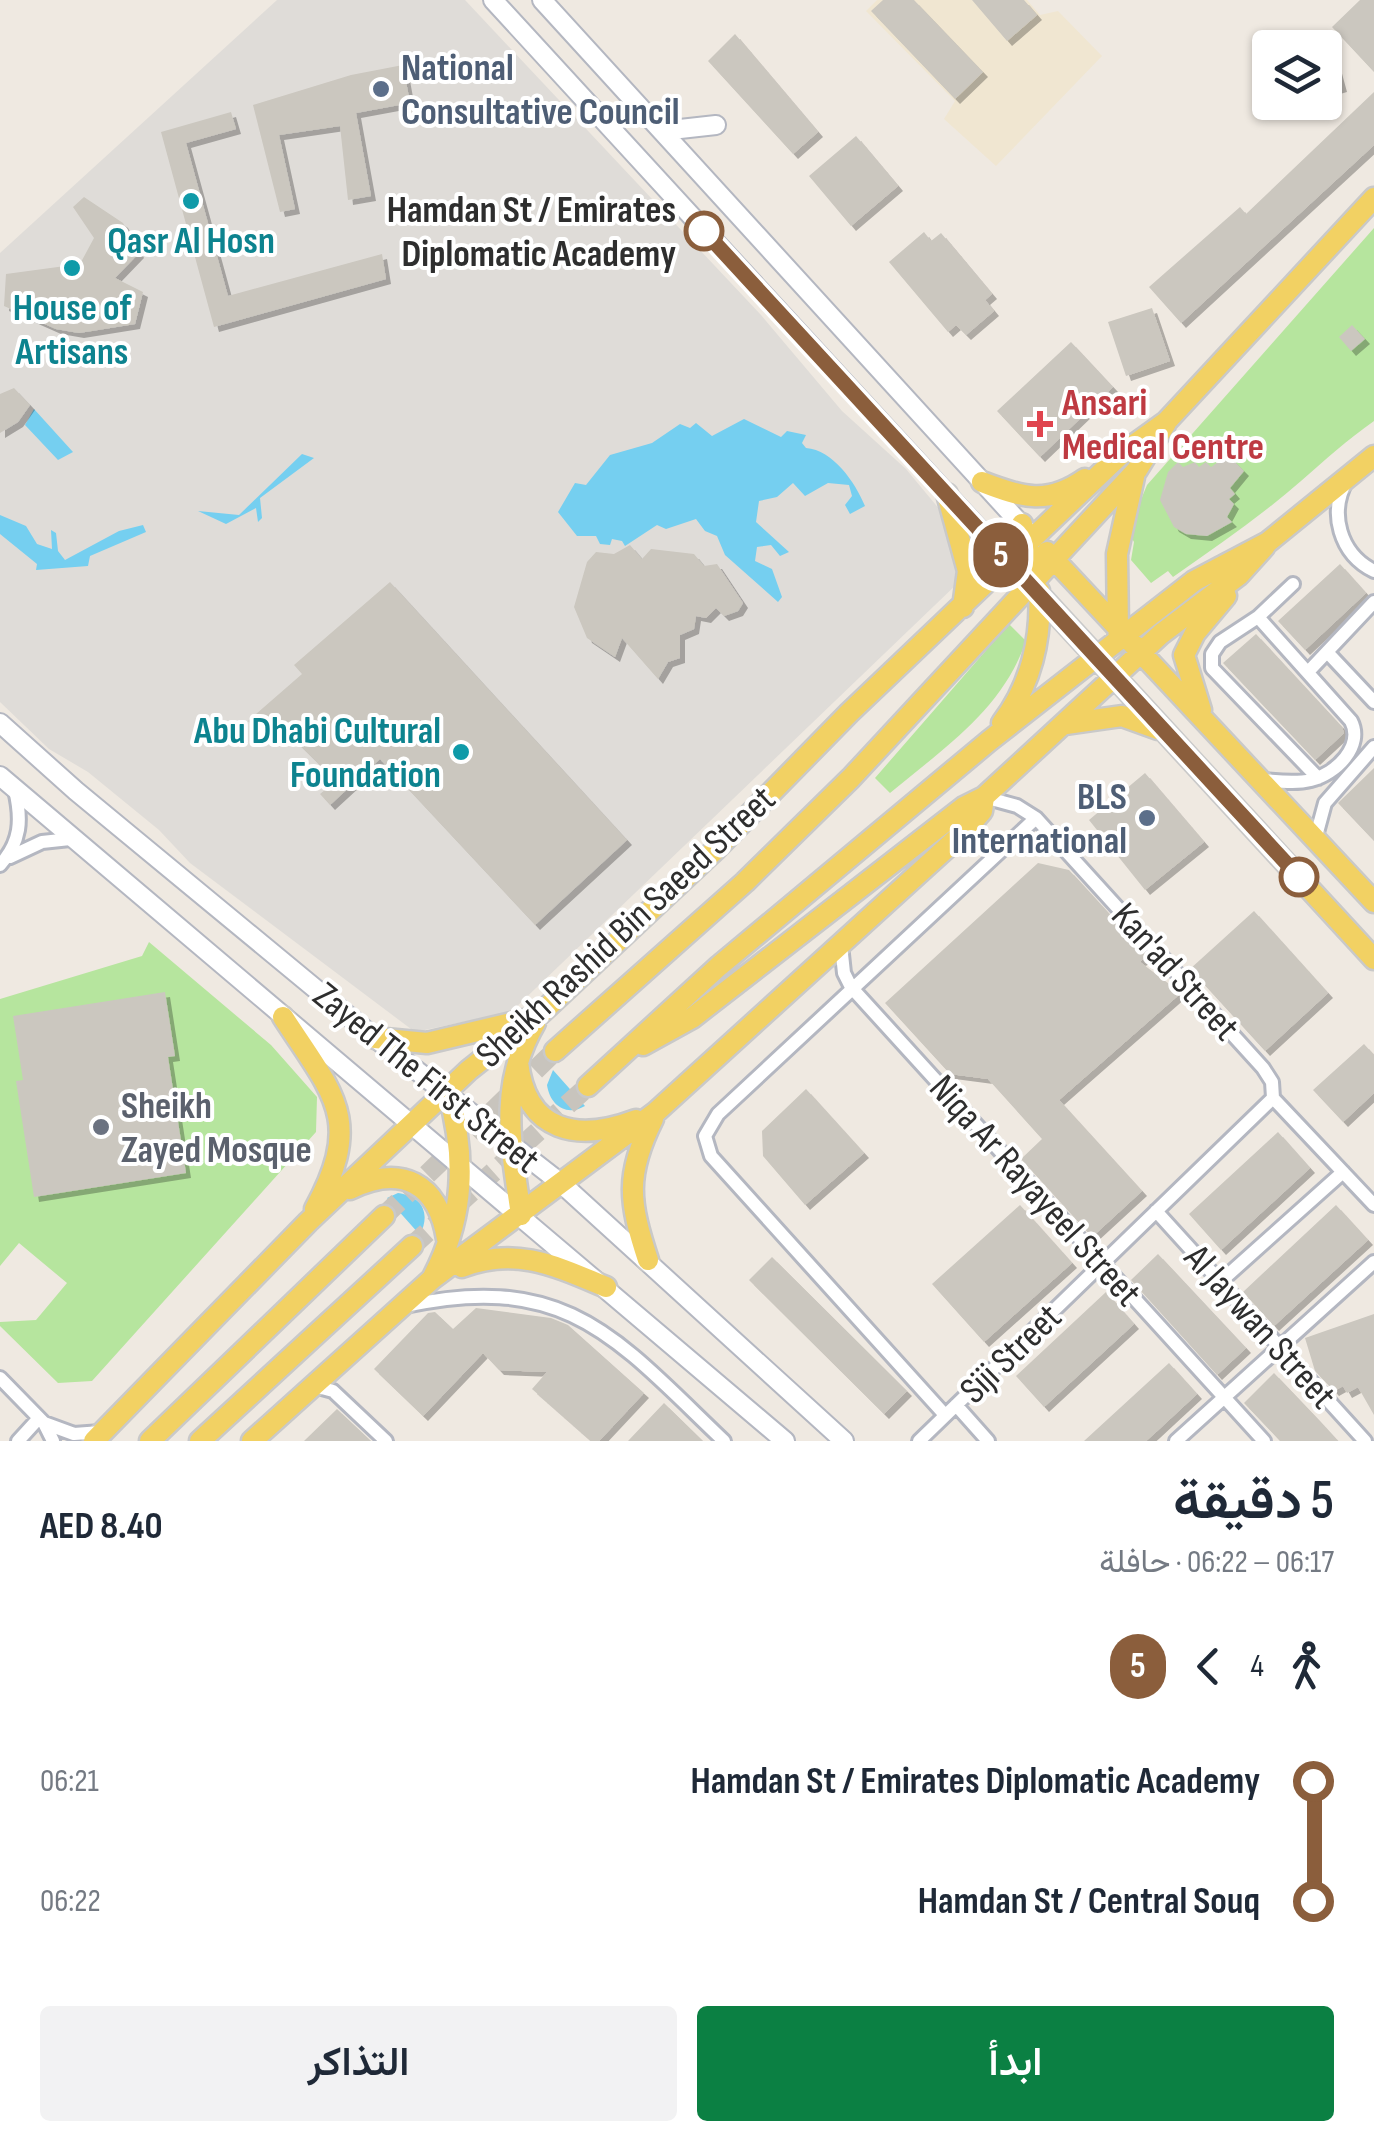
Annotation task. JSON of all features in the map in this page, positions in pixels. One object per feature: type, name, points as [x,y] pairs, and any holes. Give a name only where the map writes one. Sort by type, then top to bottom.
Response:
[{"type":"main road","points":[[493,0],[1010,564],[1036,585],[1096,657],[1127,665],[1210,724],[1374,902]]},
{"type":"main road","points":[[542,0],[1121,635]]},
{"type":"main road","points":[[662,131],[716,125]]},
{"type":"main road","name":"Sheikh Rashid Bin Saeed Street","points":[[555,1051],[745,882],[1036,585],[1136,470],[1166,422],[1374,198]]},
{"type":"main road","name":"Sheikh Rashid Bin Saeed Street","points":[[99,1436],[308,1222],[715,850],[849,713],[1010,564],[1028,537],[1120,455],[1166,422]]},
{"type":"main road","points":[[982,482],[1025,498],[1051,498],[1120,455]]},
{"type":"main road","points":[[588,1086],[720,966],[1121,635],[1204,574],[1268,542],[1374,456]]},
{"type":"main road","points":[[1136,470],[1117,554],[1121,635],[1139,702],[1374,960]]},
{"type":"main road","points":[[947,494],[968,571],[963,607]]},
{"type":"main road","points":[[989,741],[1008,715],[1030,670],[1038,639],[1036,585],[1028,537]]},
{"type":"main road","points":[[1210,724],[1192,689],[1184,655],[1194,633],[1268,542]]},
{"type":"main road","points":[[627,1052],[692,1018],[964,807],[984,798],[1127,665],[1250,564]]},
{"type":"main road","points":[[1064,725],[1122,716],[1168,734]]},
{"type":"main road","name":"Zayed The First Street","points":[[0,723],[76,792],[375,1038],[448,1091],[562,1184],[844,1441]]},
{"type":"main road","name":"Zayed The First Street","points":[[0,776],[70,840],[606,1287],[766,1433],[784,1441]]},
{"type":"main road","points":[[252,1441],[432,1279],[656,1112],[962,833],[982,811],[984,798]]},
{"type":"main road","points":[[375,1038],[426,1043],[540,1014]]},
{"type":"main road","points":[[522,1215],[512,1144],[510,1087],[518,1053],[540,1014]]},
{"type":"main road","points":[[284,1017],[330,1090],[342,1128],[333,1172],[308,1222]]},
{"type":"main road","points":[[518,1053],[530,1101],[551,1123],[566,1130],[597,1133],[656,1112]]},
{"type":"main road","points":[[432,1279],[448,1246],[460,1201],[462,1166],[448,1091]]},
{"type":"main road","points":[[648,1260],[630,1182],[637,1153],[656,1112]]},
{"type":"main road","points":[[341,1194],[382,1178],[421,1186],[441,1212],[448,1246]]},
{"type":"main road","points":[[150,1441],[384,1216]]},
{"type":"main road","points":[[200,1441],[412,1246]]},
{"type":"main road","points":[[432,1279],[482,1259],[508,1255],[548,1263],[606,1287]]},
{"type":"street","points":[[1350,477],[1339,502],[1339,528],[1349,552],[1374,571]]},
{"type":"street","points":[[1293,584],[1258,617],[1216,647],[1212,668],[1318,778]]},
{"type":"street","points":[[1308,672],[1374,602]]},
{"type":"street","points":[[1258,617],[1351,721],[1356,734],[1349,753],[1318,778],[1262,780]]},
{"type":"street","points":[[1328,652],[1374,702]]},
{"type":"street","points":[[1356,734],[1374,733]]},
{"type":"street","points":[[1315,840],[1325,803],[1374,747]]},
{"type":"street","points":[[2,863],[20,828],[15,790]]},
{"type":"street","name":"Kan'ad Street","points":[[984,798],[1017,806],[1036,818],[1264,1068],[1272,1082],[1273,1098],[1374,1205]]},
{"type":"street","points":[[988,1441],[950,1410],[740,1189],[706,1151],[704,1136],[710,1124],[849,985],[1036,818]]},
{"type":"street","points":[[2,863],[42,842],[70,840]]},
{"type":"street","points":[[841,945],[849,985]]},
{"type":"street","points":[[812,971],[849,985]]},
{"type":"street","name":"Niqa Ar Rayayeel Street","points":[[849,985],[1264,1441]]},
{"type":"street","name":"Siji Street","points":[[919,1441],[1273,1098]]},
{"type":"street","points":[[1220,1282],[1342,1172]]},
{"type":"street","name":"Al Jaywan Street","points":[[1156,1211],[1365,1441]]},
{"type":"street","points":[[1176,1441],[1374,1262]]},
{"type":"street","points":[[398,1307],[486,1294],[535,1300],[564,1309],[611,1336],[724,1441]]},
{"type":"street","points":[[0,1378],[42,1420],[53,1441]]},
{"type":"street","points":[[311,1386],[333,1391],[386,1441]]},
{"type":"street","points":[[42,1420],[74,1434],[99,1436]]},
{"type":"street","points":[[18,1441],[42,1420]]},
{"type":"shaded area","points":[[277,0],[465,0],[761,315],[842,411],[906,469],[945,516],[959,582],[511,1012],[415,1032],[190,863],[159,830],[88,772],[49,749],[0,702],[0,253]]},
{"type":"shaded area","points":[[877,0],[1027,0],[1040,15],[1058,11],[1102,56],[996,166],[944,119],[955,101],[866,11]]},
{"type":"green space","points":[[1374,228],[1374,421],[1238,530],[1173,577],[1168,571],[1151,583],[1131,560],[1134,542],[1128,531],[1147,485]]},
{"type":"green space","points":[[1009,624],[1026,641],[1002,688],[969,726],[890,793],[875,778]]},
{"type":"green space","points":[[149,942],[271,1045],[317,1097],[316,1132],[92,1381],[58,1383],[0,1326],[0,1322],[36,1320],[67,1283],[19,1243],[0,1266],[0,999],[142,956]]},
{"type":"water","points":[[34,409],[73,452],[58,460],[25,425]]},
{"type":"water","points":[[744,419],[781,437],[787,431],[806,435],[802,443],[806,448],[834,461],[865,506],[850,514],[845,505],[852,496],[849,485],[828,483],[805,496],[793,483],[777,497],[759,501],[756,522],[789,552],[780,556],[771,545],[757,547],[755,561],[772,569],[782,597],[778,602],[725,555],[717,536],[705,531],[696,519],[666,529],[657,525],[625,546],[622,541],[612,539],[610,545],[600,544],[596,536],[577,536],[558,512],[575,483],[586,485],[610,455],[652,443],[680,424],[690,428],[696,423],[712,436]]},
{"type":"water","points":[[302,454],[314,458],[260,498],[262,518],[258,522],[256,508],[226,524],[198,511],[239,515]]},
{"type":"water","points":[[0,515],[26,526],[37,544],[52,549],[51,530],[56,533],[58,551],[65,560],[119,531],[143,525],[146,532],[90,556],[88,566],[36,570],[37,564],[0,534]]},
{"type":"water","points":[[553,1070],[585,1106],[571,1110],[555,1103],[547,1085]]},
{"type":"water","points":[[398,1193],[413,1198],[422,1207],[425,1220],[420,1235],[387,1198]]},
{"type":"building","points":[[883,0],[914,0],[983,72],[955,99],[871,11]]},
{"type":"building","points":[[972,0],[1024,0],[1037,15],[1007,41]]},
{"type":"building","points":[[1360,0],[1374,0],[1374,72],[1342,38],[1342,30],[1332,27]]},
{"type":"building","points":[[735,34],[818,132],[793,154],[708,61]]},
{"type":"building","points":[[403,65],[410,103],[356,113],[371,196],[348,200],[340,126],[279,135],[295,209],[280,212],[253,105],[351,75]]},
{"type":"building","points":[[1374,92],[1374,145],[1181,323],[1149,287],[1240,207],[1246,214]]},
{"type":"building","name":"Qasr Al Hosn","points":[[231,112],[236,129],[186,143],[228,296],[382,254],[386,279],[214,327],[161,132]]},
{"type":"building","points":[[856,136],[898,186],[851,226],[809,176]]},
{"type":"building","name":"House of Artisans","points":[[84,197],[123,223],[139,253],[115,278],[143,292],[135,324],[79,333],[56,329],[4,306],[6,274],[80,264],[94,238],[73,207]]},
{"type":"building","points":[[924,232],[931,241],[941,233],[992,294],[985,300],[994,311],[966,335],[956,325],[948,332],[889,262]]},
{"type":"building","points":[[1152,308],[1170,361],[1126,376],[1108,322]]},
{"type":"building","points":[[1352,325],[1365,339],[1351,351],[1339,337]]},
{"type":"building","points":[[1071,342],[1113,387],[1040,457],[997,411]]},
{"type":"building","points":[[14,388],[30,405],[18,422],[0,433],[0,394]]},
{"type":"building","points":[[1228,455],[1244,471],[1230,488],[1235,494],[1229,499],[1234,504],[1227,517],[1232,522],[1207,536],[1186,534],[1174,527],[1160,500],[1168,472],[1178,462],[1183,467],[1195,462],[1199,467],[1206,462],[1211,467]]},
{"type":"building","points":[[630,545],[642,559],[651,549],[694,554],[704,566],[717,564],[743,603],[738,611],[724,616],[716,608],[706,618],[696,616],[694,629],[680,635],[680,658],[668,662],[658,679],[622,638],[615,657],[587,638],[574,607],[587,562],[596,552],[614,554]]},
{"type":"building","points":[[1340,564],[1366,593],[1305,650],[1278,621]]},
{"type":"building","name":"Abu Dhabi Cultural Foundation","points":[[390,582],[627,840],[535,925],[380,759],[330,805],[320,794],[336,781],[273,719],[258,732],[248,721],[302,674],[294,665]]},
{"type":"building","points":[[1256,634],[1342,727],[1344,733],[1315,760],[1223,663]]},
{"type":"building","points":[[1374,768],[1374,841],[1338,803]]},
{"type":"building","points":[[1145,773],[1204,842],[1145,890],[1089,820]]},
{"type":"building","points":[[1038,863],[1069,870],[1147,955],[1140,962],[1181,993],[1059,1100],[1142,1191],[1092,1237],[1021,1159],[1042,1139],[988,1079],[950,1074],[885,1003]]},
{"type":"building","points":[[1254,911],[1328,993],[1265,1051],[1190,969]]},
{"type":"building","name":"Sheikh Zayed Mosque","points":[[165,992],[175,1056],[168,1057],[186,1173],[34,1197],[16,1081],[23,1080],[13,1016]]},
{"type":"building","points":[[1364,1044],[1374,1055],[1374,1093],[1343,1122],[1313,1090]]},
{"type":"building","points":[[806,1089],[864,1153],[805,1205],[763,1156],[762,1131]]},
{"type":"building","points":[[1278,1132],[1310,1168],[1221,1250],[1189,1214]]},
{"type":"building","points":[[1020,1205],[1072,1263],[984,1342],[932,1284]]},
{"type":"building","points":[[1336,1205],[1368,1240],[1274,1326],[1243,1292]]},
{"type":"building","points":[[1158,1254],[1246,1348],[1217,1375],[1131,1280]]},
{"type":"building","points":[[772,1257],[907,1391],[884,1414],[749,1280]]},
{"type":"building","points":[[1106,1292],[1134,1324],[1044,1407],[1016,1376]]},
{"type":"building","points":[[476,1308],[551,1318],[568,1325],[644,1393],[599,1441],[591,1441],[532,1389],[547,1372],[499,1370],[483,1353],[423,1416],[374,1369],[428,1313],[435,1312],[453,1329]]},
{"type":"building","points":[[1374,1314],[1374,1415],[1358,1387],[1347,1393],[1343,1386],[1334,1391],[1315,1371],[1305,1338]]},
{"type":"building","points":[[1169,1363],[1197,1394],[1155,1433],[1146,1441],[1084,1441]]},
{"type":"building","points":[[1274,1373],[1338,1441],[1280,1441],[1244,1403]]},
{"type":"building","points":[[664,1403],[703,1441],[628,1441]]},
{"type":"building","points":[[337,1409],[371,1441],[304,1441]]},
{"type":"tunnel","points":[[384,1216],[555,1051]]},
{"type":"tunnel","points":[[412,1246],[588,1086]]},
{"type":"bus line","name":"5","points":[[704,231],[1299,877]]},
{"type":"place","name":"National Consultative Council","points":[[381,89]]},
{"type":"place","name":"Qasr Al Hosn","points":[[191,201]]},
{"type":"place","name":"Hamdan St / Emirates Diplomatic Academy","points":[[704,231]]},
{"type":"place","name":"House of Artisans","points":[[72,268]]},
{"type":"place","name":"Ansari Medical Centre","points":[[1040,424]]},
{"type":"place","name":"Abu Dhabi Cultural Foundation","points":[[461,752]]},
{"type":"place","name":"BLS International","points":[[1147,818]]},
{"type":"place","name":"Sheikh Zayed Mosque","points":[[101,1127]]}]
